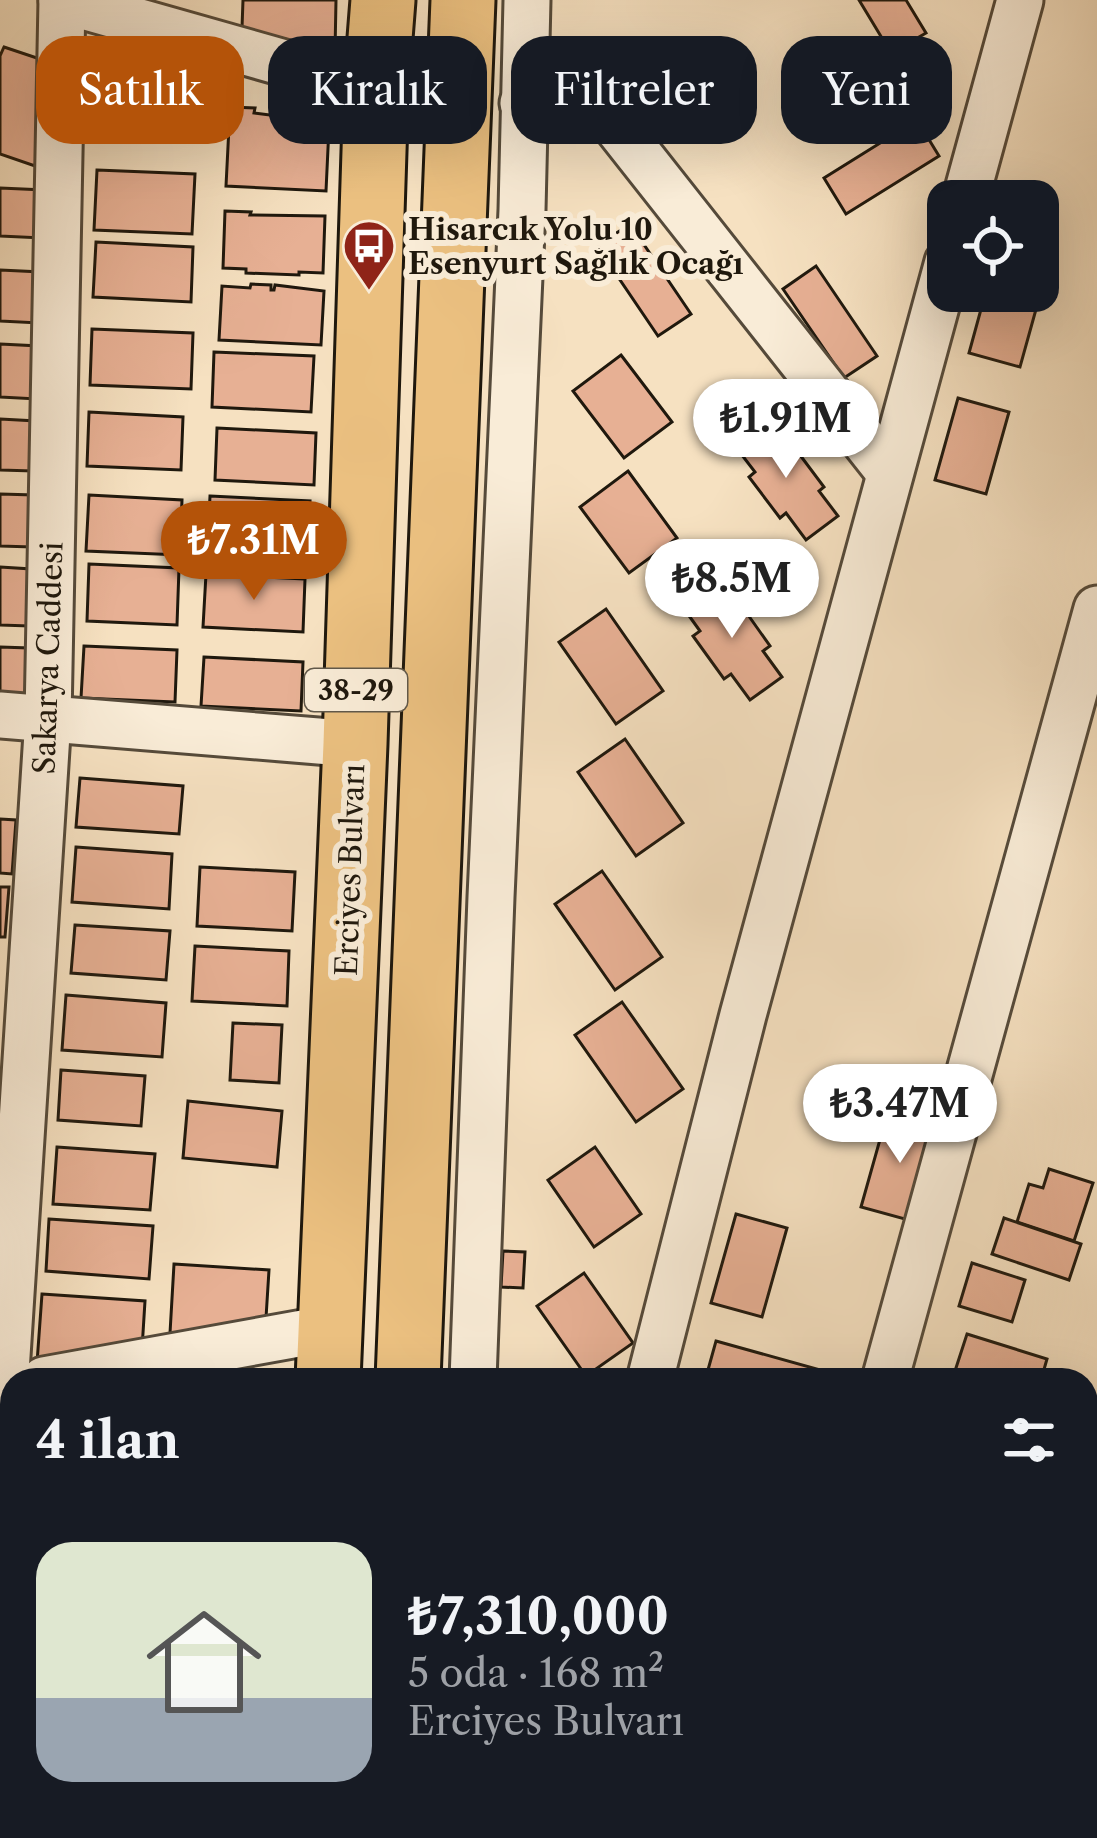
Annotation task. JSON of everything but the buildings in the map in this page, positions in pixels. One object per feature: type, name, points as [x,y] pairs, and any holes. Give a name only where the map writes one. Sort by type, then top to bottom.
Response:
[{"type":"highway","name":"Erciyes Bulvarı","points":[[380,36],[383,0]]},
{"type":"highway","name":"38-29","points":[[408,1368],[463,0]]},
{"type":"highway","name":"Erciyes Bulvarı","points":[[330,1354],[374,144]]},
{"type":"street","points":[[62,0],[268,58]]},
{"type":"street","name":"Sakarya Caddesi","points":[[16,1368],[48,718],[62,0]]},
{"type":"street","points":[[526,36],[527,0]]},
{"type":"street","points":[[971,180],[1020,0]]},
{"type":"street","points":[[479,1368],[494,805],[523,144]]},
{"type":"street","points":[[631,144],[890,473]]},
{"type":"street","points":[[653,1368],[743,1015],[934,312]]},
{"type":"street","points":[[888,1368],[1097,609]]},
{"type":"street","points":[[0,715],[355,744]]},
{"type":"street","points":[[188,1368],[330,1354]]},
{"type":"place","name":"Hisarcık Yolu 10 Esenyurt Sağlık Ocağı","points":[[369,292]]}]
